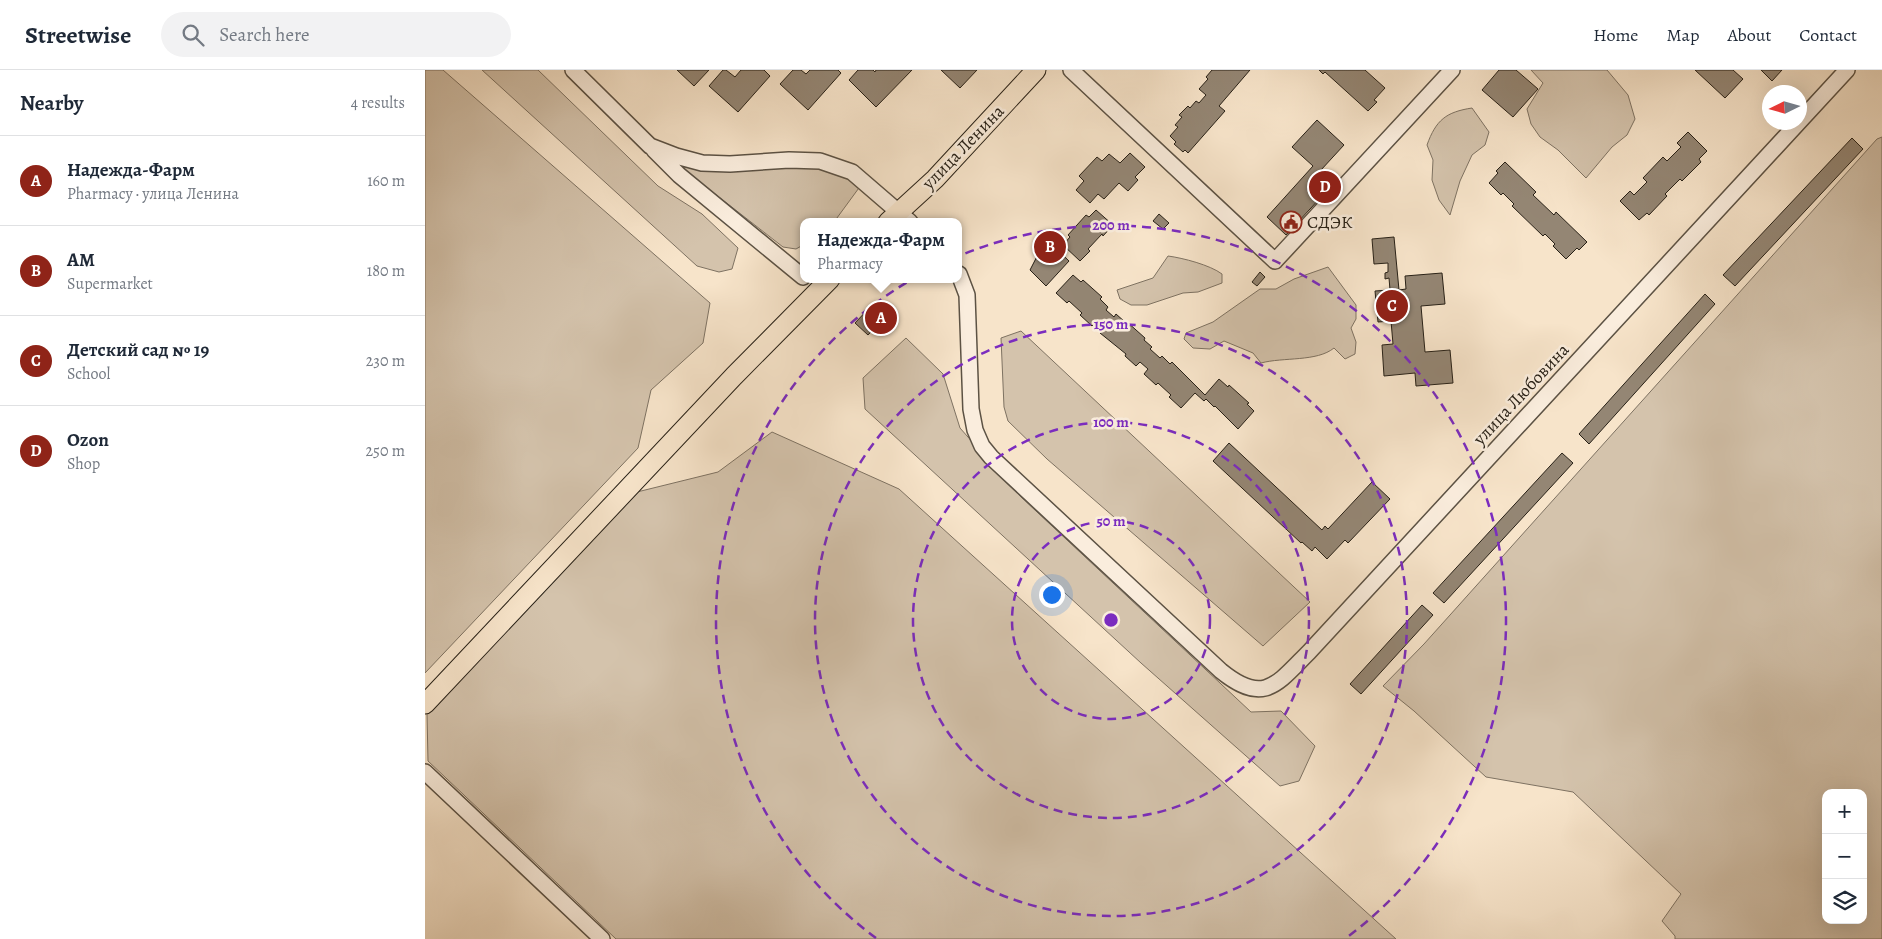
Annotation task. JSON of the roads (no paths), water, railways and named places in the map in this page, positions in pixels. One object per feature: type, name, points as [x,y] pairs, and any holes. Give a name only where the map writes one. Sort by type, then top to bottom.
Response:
[{"type":"main road","name":"улица Ленина","points":[[899,218],[1036,70]]},
{"type":"main road","points":[[425,704],[734,376],[816,283]]},
{"type":"street","points":[[573,70],[679,175],[800,269]]},
{"type":"street","points":[[1071,70],[1275,260],[1452,70]]},
{"type":"street","name":"улица Любовина","points":[[1807,113],[1847,70]]},
{"type":"street","name":"улица Любовина","points":[[962,282],[967,294],[971,410],[975,430],[982,446],[991,457],[1221,671],[1245,687],[1256,689],[1268,687],[1279,682],[1309,652],[1792,130]]},
{"type":"street","points":[[650,146],[702,163],[730,164],[789,160],[820,162],[852,172],[899,218]]},
{"type":"street","points":[[425,772],[602,939]]},
{"type":"place","name":"Ozon","points":[[1325,187]]},
{"type":"place","name":"СДЭК","points":[[1291,222]]},
{"type":"place","name":"АМ","points":[[1050,247]]},
{"type":"place","name":"Детский сад № 19","points":[[1392,306]]},
{"type":"place","name":"Надежда-Фарм","points":[[881,318]]}]
